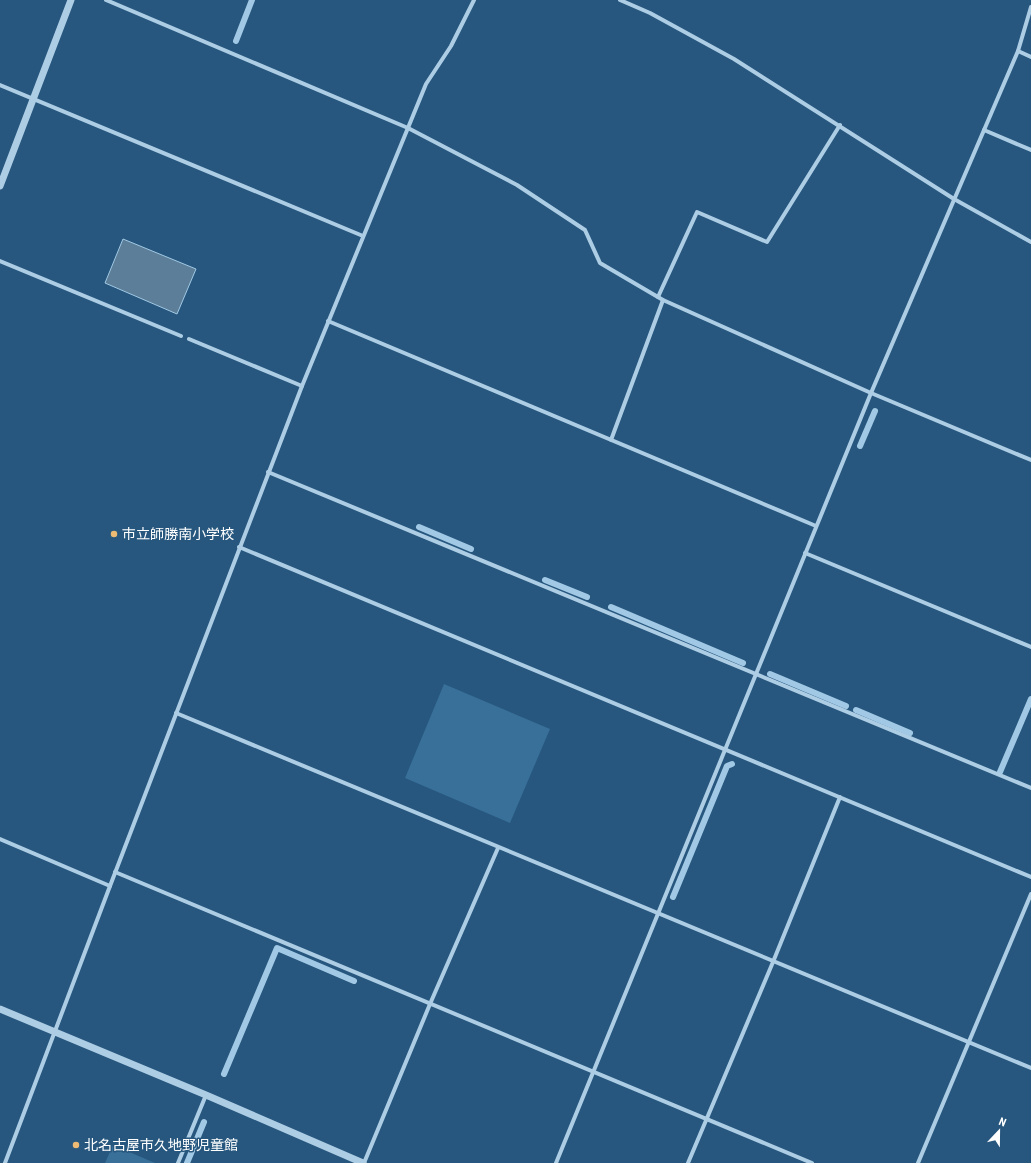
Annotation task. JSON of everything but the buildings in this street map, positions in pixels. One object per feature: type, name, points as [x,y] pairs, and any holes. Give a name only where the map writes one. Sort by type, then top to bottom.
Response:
[{"type":"street","points":[[0,186],[71,0]]},
{"type":"street","points":[[106,0],[408,128],[517,185],[585,230],[600,263],[663,300],[871,393],[1031,460]]},
{"type":"street","points":[[5,1163],[239,547],[328,320],[426,84],[451,46],[474,0]]},
{"type":"street","points":[[620,0],[650,13],[734,59],[840,125],[954,199],[1031,242]]},
{"type":"street","points":[[556,1163],[871,393],[1018,52],[1031,7]]},
{"type":"street","points":[[1018,52],[1031,57]]},
{"type":"street","points":[[0,84],[363,236]]},
{"type":"street","points":[[658,297],[697,212],[767,242],[840,125]]},
{"type":"street","points":[[984,130],[1031,150]]},
{"type":"street","points":[[0,261],[181,336]]},
{"type":"street","points":[[611,440],[663,300]]},
{"type":"street","points":[[328,320],[816,526]]},
{"type":"street","points":[[189,339],[302,386]]},
{"type":"street","points":[[268,472],[1031,788]]},
{"type":"street","points":[[239,547],[1031,877]]},
{"type":"street","points":[[805,553],[1031,647]]},
{"type":"street","points":[[176,713],[498,848],[1031,1068]]},
{"type":"street","points":[[688,1163],[773,962],[840,797]]},
{"type":"street","points":[[0,839],[110,886]]},
{"type":"street","points":[[0,1009],[364,1163],[430,1004],[498,848]]},
{"type":"street","points":[[115,872],[812,1163]]},
{"type":"street","points":[[918,1163],[1031,894]]},
{"type":"street","points":[[178,1163],[206,1095]]},
{"type":"shaded area","points":[[123,239],[196,269],[177,314],[105,283]]},
{"type":"shaded area","points":[[444,684],[550,729],[510,823],[405,778]]},
{"type":"shaded area","points":[[113,1145],[155,1163],[105,1163]]},
{"type":"waterway","points":[[236,41],[252,0]]},
{"type":"waterway","points":[[860,446],[875,411]]},
{"type":"waterway","points":[[419,527],[471,549]]},
{"type":"waterway","points":[[545,580],[587,597]]},
{"type":"waterway","points":[[611,607],[743,663]]},
{"type":"waterway","points":[[770,674],[846,706]]},
{"type":"waterway","points":[[1000,772],[1031,699]]},
{"type":"waterway","points":[[856,710],[910,733]]},
{"type":"waterway","points":[[673,897],[727,766],[732,764]]},
{"type":"waterway","points":[[224,1074],[277,948],[354,981]]},
{"type":"waterway","points":[[187,1163],[204,1122]]},
{"type":"place","name":"市立師勝南小学校","points":[[114,534]]},
{"type":"place","name":"北名古屋市久地野児童館","points":[[76,1145]]}]
